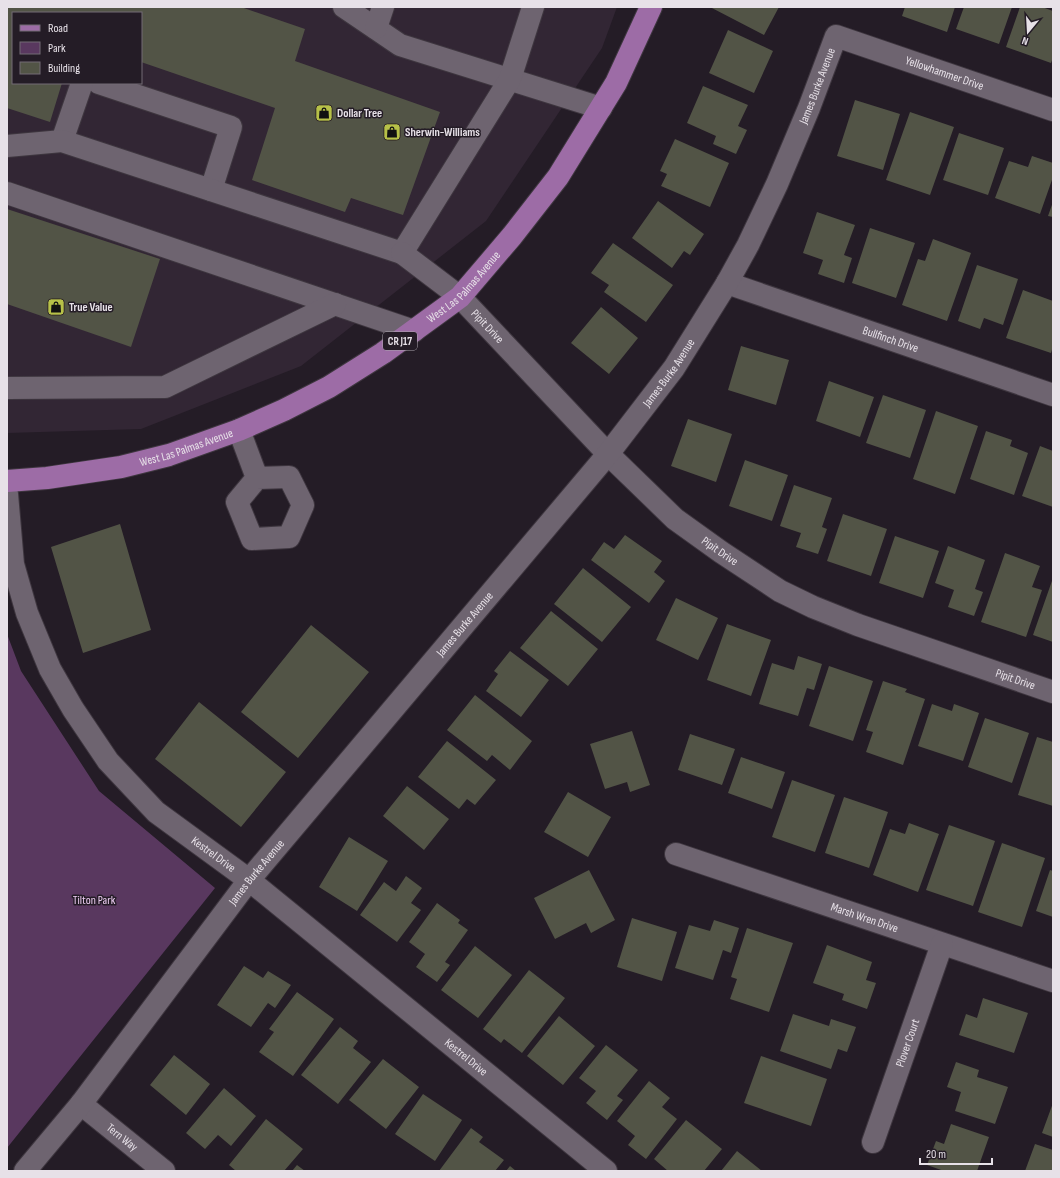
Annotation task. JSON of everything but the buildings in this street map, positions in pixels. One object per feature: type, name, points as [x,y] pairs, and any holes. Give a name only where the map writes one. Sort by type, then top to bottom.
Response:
[{"type":"main road","name":"West Las Palmas Avenue","points":[[7,481],[47,478],[121,467],[169,455],[239,430],[284,410],[329,387],[414,331],[460,297],[512,236],[558,177],[616,83],[651,7]]},
{"type":"street","points":[[344,7],[400,44],[601,108]]},
{"type":"street","points":[[376,28],[383,7]]},
{"type":"street","points":[[402,253],[510,80],[533,7]]},
{"type":"street","name":"Yellowhammer Drive","points":[[836,36],[1053,110]]},
{"type":"street","name":"James Burke Avenue","points":[[26,1171],[80,1104],[249,880],[608,454],[674,368],[727,283],[748,245],[777,184],[809,108],[836,36]]},
{"type":"street","points":[[7,146],[62,141],[82,84]]},
{"type":"street","points":[[102,84],[231,127],[211,190]]},
{"type":"street","name":"Pipit Drive","points":[[62,141],[402,253],[460,297],[608,454],[675,519],[721,552],[780,591],[858,625],[1053,692]]},
{"type":"street","points":[[7,193],[414,331]]},
{"type":"street","name":"Bullfinch Drive","points":[[727,283],[1053,395]]},
{"type":"street","points":[[7,388],[165,387],[334,304]]},
{"type":"street","points":[[239,430],[257,478]]},
{"type":"street","name":"Kestrel Drive","points":[[7,494],[13,564],[27,613],[50,669],[73,709],[108,761],[156,812],[249,880],[606,1171]]},
{"type":"street","name":"Marsh Wren Drive","points":[[676,854],[1053,981]]},
{"type":"street","name":"Plover Court","points":[[873,1142],[942,944]]},
{"type":"street","name":"Tern Way","points":[[80,1104],[164,1171]]},
{"type":"shaded area","points":[[7,7],[617,7],[602,48],[486,221],[301,366],[141,429],[7,433]]},
{"type":"green space","name":"Tilton Park","points":[[7,634],[21,671],[99,791],[215,888],[7,1148]]},
{"type":"place","name":"Dollar Tree","points":[[324,113]]},
{"type":"place","name":"Sherwin-Williams","points":[[392,132]]},
{"type":"place","name":"True Value","points":[[56,307]]}]
